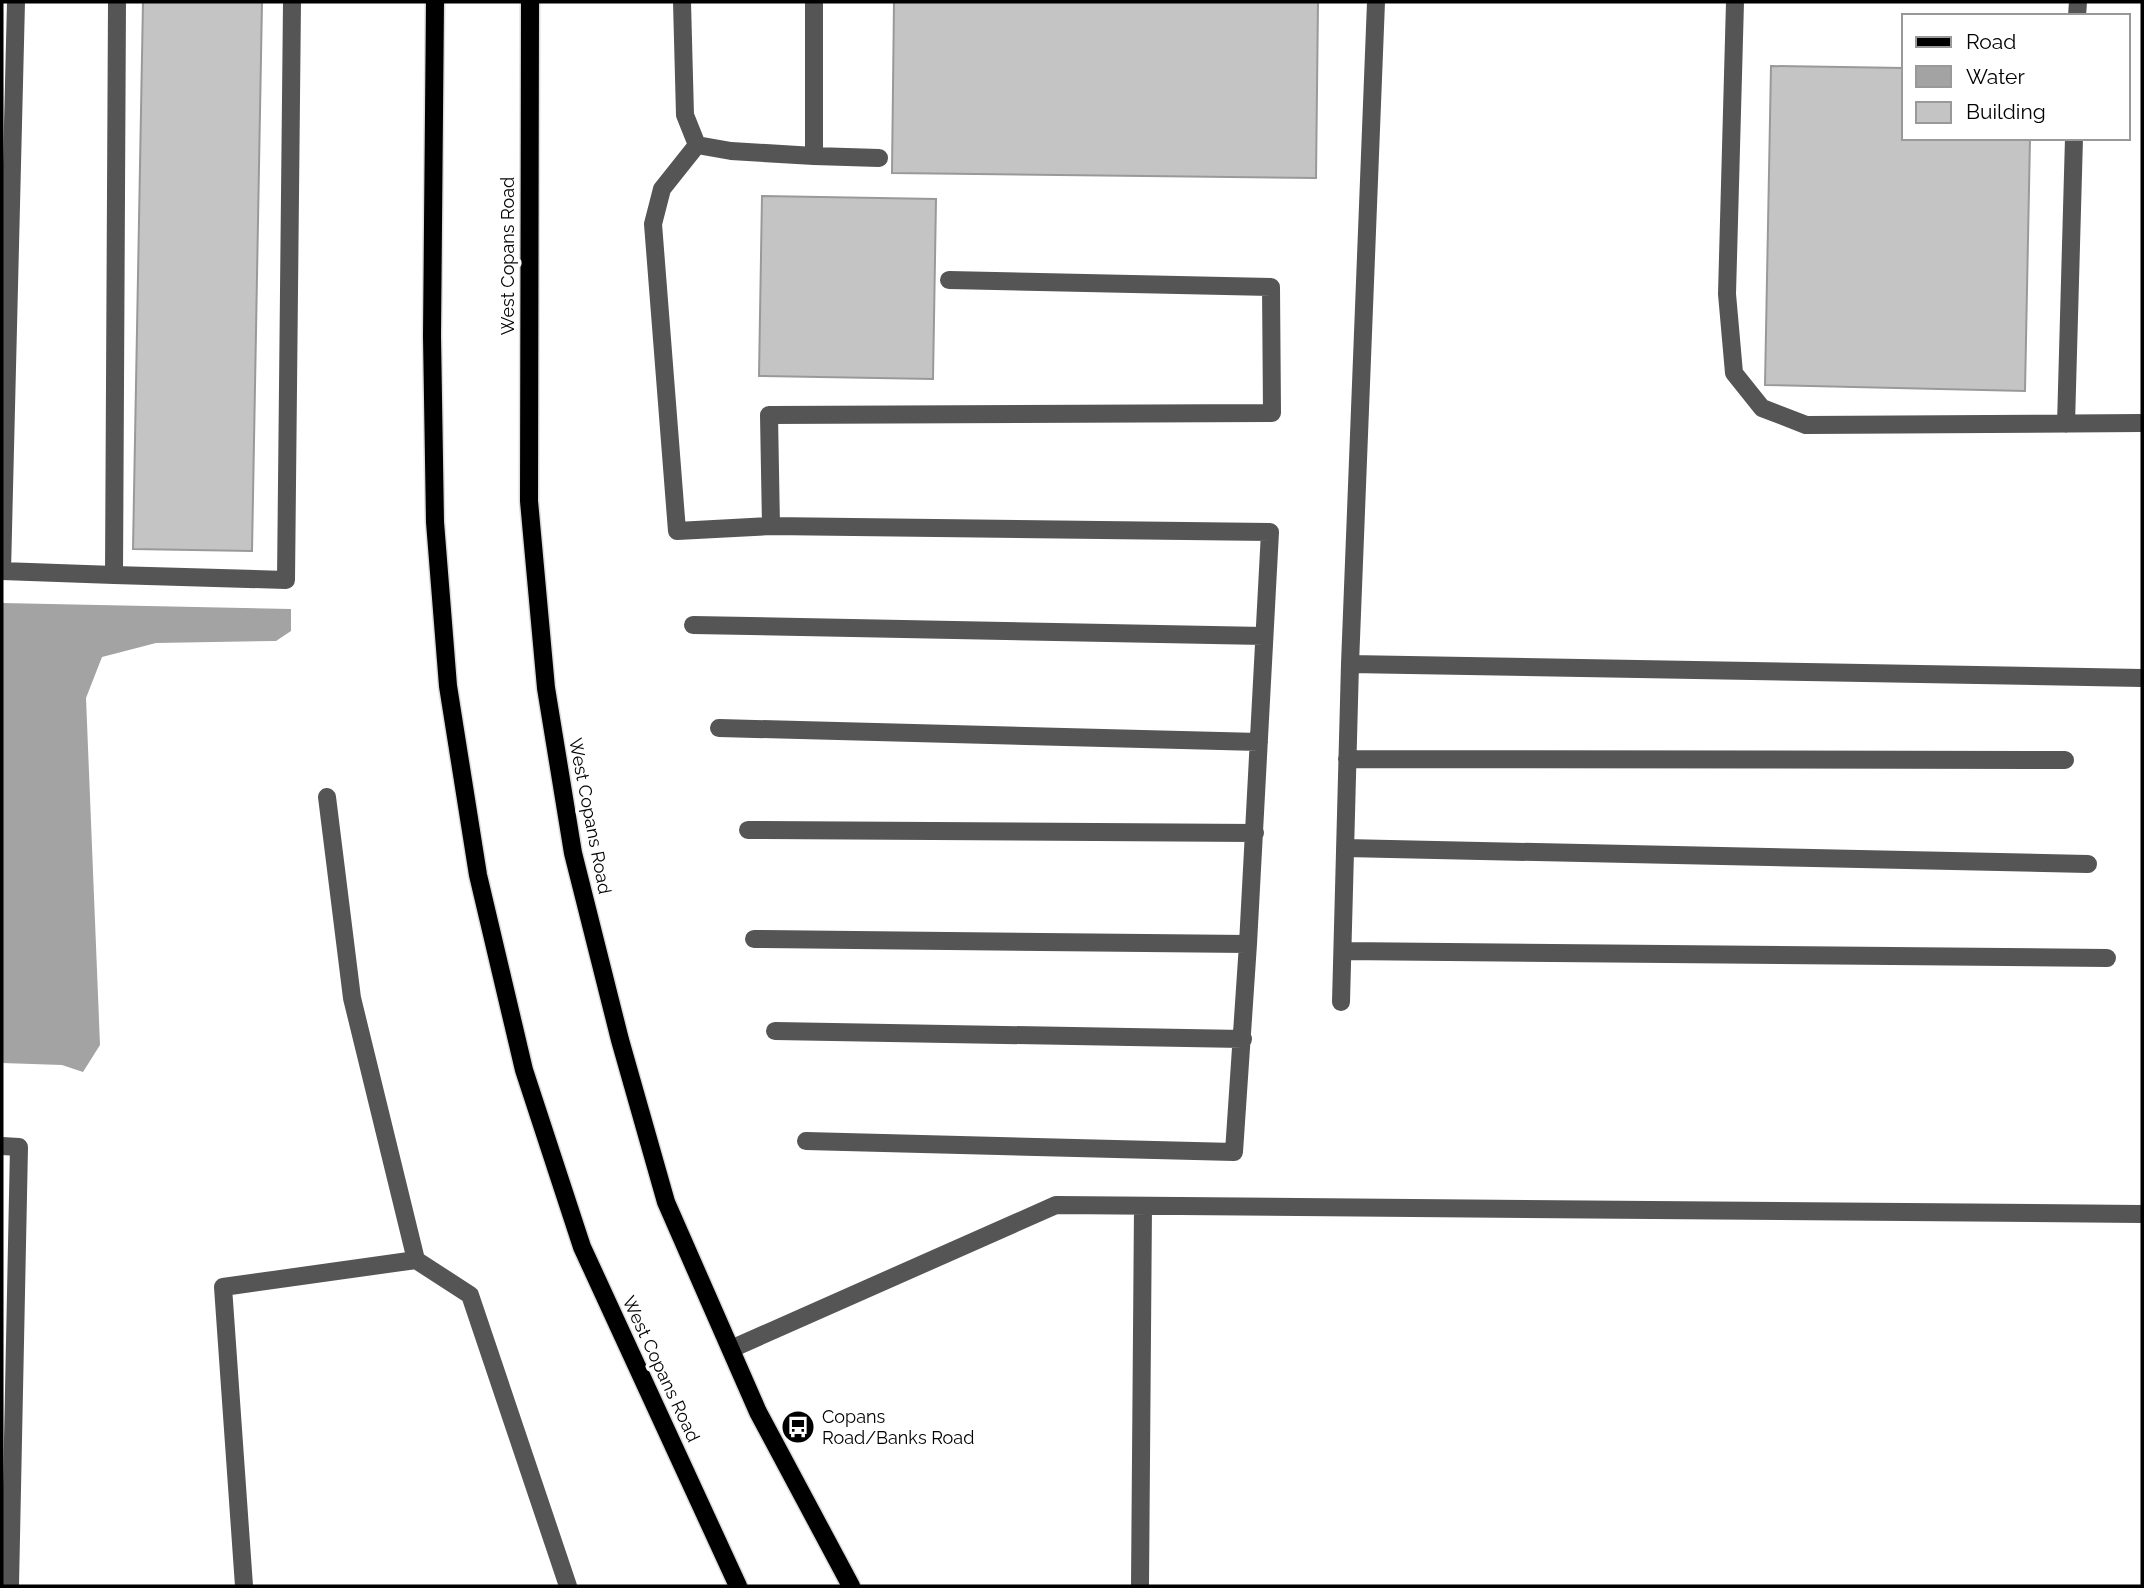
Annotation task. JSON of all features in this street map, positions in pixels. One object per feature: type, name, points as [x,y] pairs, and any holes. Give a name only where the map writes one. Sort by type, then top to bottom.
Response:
[{"type":"main road","name":"West Copans Road","points":[[435,2],[432,336],[435,522],[448,686],[478,874],[524,1070],[582,1247],[738,1586]]},
{"type":"main road","name":"West Copans Road","points":[[530,2],[529,501],[546,688],[573,853],[620,1040],[666,1202],[758,1412],[851,1586]]},
{"type":"lane","points":[[16,2],[2,571],[286,580],[292,2]]},
{"type":"lane","points":[[114,575],[117,2]]},
{"type":"lane","points":[[682,2],[685,115],[697,145]]},
{"type":"lane","points":[[814,2],[814,156]]},
{"type":"lane","points":[[1341,1002],[1350,664],[1376,2]]},
{"type":"lane","points":[[1735,2],[1727,294],[1734,373],[1762,408],[1806,425],[2142,423]]},
{"type":"lane","points":[[2066,424],[2074,140]]},
{"type":"lane","points":[[697,145],[730,151],[879,158]]},
{"type":"lane","points":[[697,145],[662,189],[653,224],[677,531],[771,526],[1270,532],[1255,833],[1234,1152],[806,1141]]},
{"type":"lane","points":[[771,526],[769,415],[1272,413],[1271,287],[949,280]]},
{"type":"lane","points":[[693,625],[1264,636]]},
{"type":"lane","points":[[1350,664],[2142,678]]},
{"type":"lane","points":[[719,728],[1259,742]]},
{"type":"lane","points":[[1347,759],[2065,761]]},
{"type":"lane","points":[[327,797],[352,998],[416,1260]]},
{"type":"lane","points":[[748,830],[1255,833]]},
{"type":"lane","points":[[1345,848],[2088,864]]},
{"type":"lane","points":[[754,939],[1248,944]]},
{"type":"lane","points":[[1343,951],[2107,958]]},
{"type":"lane","points":[[775,1031],[1243,1039]]},
{"type":"lane","points":[[2,1146],[19,1146],[10,1586]]},
{"type":"lane","points":[[731,1349],[1056,1205],[2142,1214]]},
{"type":"lane","points":[[1140,1586],[1143,1206]]},
{"type":"lane","points":[[244,1586],[223,1287],[416,1260],[470,1295],[568,1586]]},
{"type":"water","points":[[2,603],[291,609],[291,631],[276,641],[156,643],[102,657],[86,698],[100,1045],[83,1072],[62,1065],[2,1063]]},
{"type":"building","points":[[143,2],[262,2],[252,551],[133,549]]},
{"type":"building","points":[[894,2],[1318,2],[1316,178],[892,173]]},
{"type":"building","points":[[1771,66],[1902,68],[1902,140],[2030,140],[2025,391],[1765,385]]},
{"type":"building","points":[[762,196],[936,199],[933,379],[759,376]]},
{"type":"place","name":"Copans Road/Banks Road","points":[[798,1427]]}]
